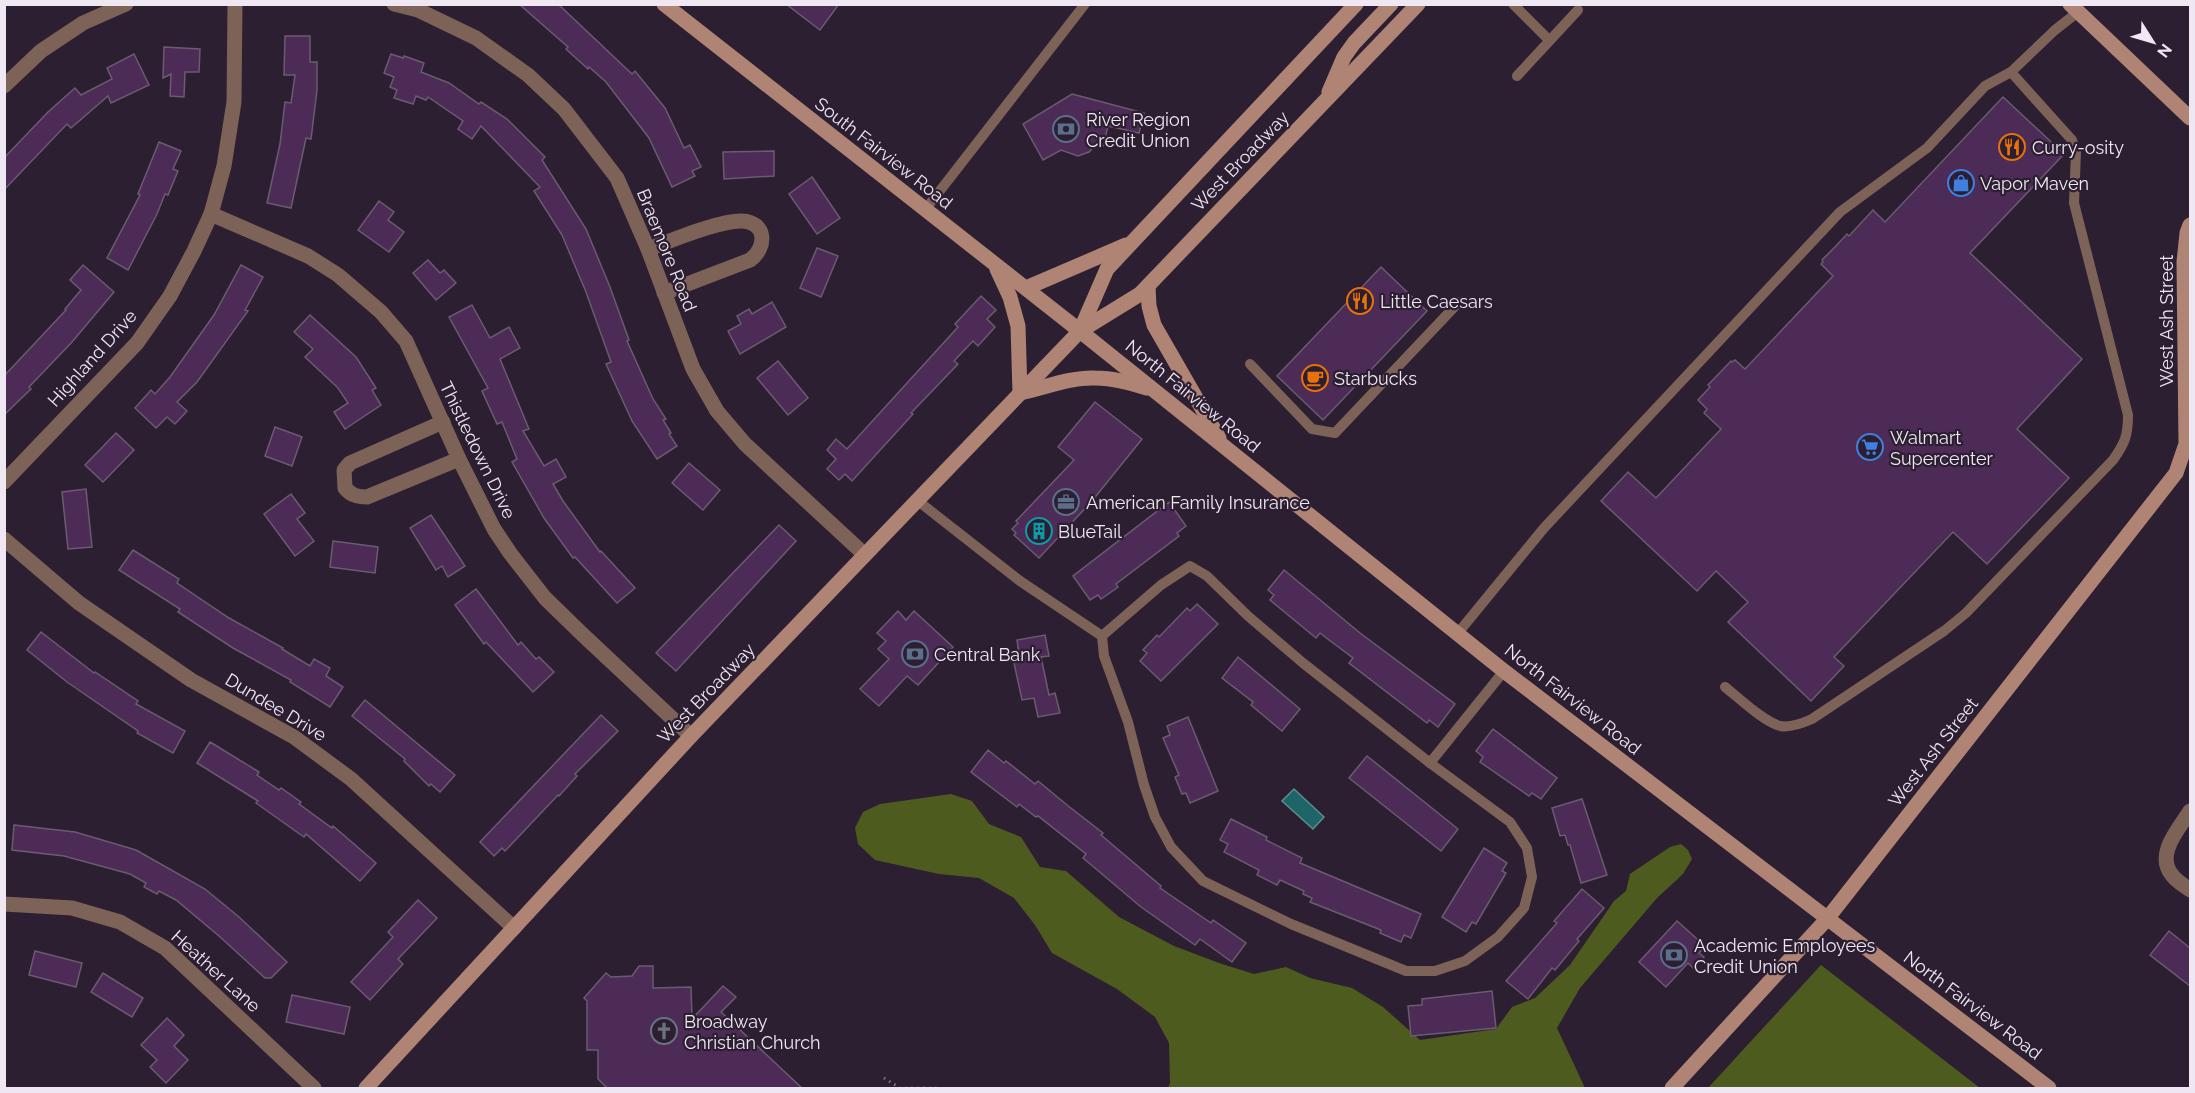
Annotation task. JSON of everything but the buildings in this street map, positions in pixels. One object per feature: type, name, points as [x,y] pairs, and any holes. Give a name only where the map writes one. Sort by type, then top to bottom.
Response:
[{"type":"street","points":[[4,86],[41,51],[83,23],[126,4]]},
{"type":"street","name":"Highland Drive","points":[[4,482],[137,343],[170,296],[211,214],[224,166],[234,102],[236,4]]},
{"type":"street","name":"Braemore Road","points":[[394,4],[418,10],[476,38],[528,75],[564,109],[617,178],[648,249],[693,369],[717,411],[745,444],[865,555]]},
{"type":"street","name":"South Fairview Road","points":[[664,4],[1080,331]]},
{"type":"street","name":"West Broadway","points":[[1080,331],[1107,269],[1356,4]]},
{"type":"street","points":[[1325,100],[1344,57],[1354,43],[1391,4]]},
{"type":"street","name":"West Broadway","points":[[366,1089],[692,736],[1080,331],[1140,294],[1418,4]]},
{"type":"street","points":[[2078,7],[2190,118]]},
{"type":"street","name":"Thistledown Drive","points":[[211,214],[308,256],[338,275],[381,312],[406,341],[459,459],[494,529],[545,598],[692,736]]},
{"type":"street","points":[[648,249],[730,221],[750,222],[756,226],[762,236],[759,254],[750,260],[664,293]]},
{"type":"street","name":"West Ash Street","points":[[1672,1089],[1827,919],[2176,473],[2186,444],[2188,419],[2184,262],[2190,225]]},
{"type":"street","points":[[1026,288],[1132,243]]},
{"type":"street","points":[[995,264],[1010,297],[1018,326],[1020,393],[1083,378],[1117,380],[1153,389]]},
{"type":"street","points":[[1148,286],[1149,306],[1154,325],[1224,446]]},
{"type":"street","name":"North Fairview Road","points":[[1080,331],[1504,671],[2049,1089]]},
{"type":"street","points":[[443,422],[350,463],[344,470],[345,488],[350,494],[367,497],[459,459]]},
{"type":"street","name":"Dundee Drive","points":[[4,538],[79,603],[191,680],[294,737],[351,779],[514,928]]},
{"type":"street","points":[[2190,811],[2167,850],[2166,864],[2172,876],[2190,890]]},
{"type":"street","name":"Heather Lane","points":[[4,904],[72,908],[120,922],[165,948],[314,1089]]},
{"type":"lane","points":[[925,210],[1085,4]]},
{"type":"lane","points":[[1513,4],[1550,40]]},
{"type":"lane","points":[[1458,633],[1544,528],[1840,212],[1927,148],[1985,86],[2011,72],[2078,7]]},
{"type":"lane","points":[[1516,76],[1578,10]]},
{"type":"lane","points":[[1725,687],[1768,720],[1781,726],[1796,725],[1812,719],[1944,631],[1966,613],[2113,460],[2125,443],[2128,434],[2128,415],[2074,203],[2076,152],[2072,140],[2011,72]]},
{"type":"lane","points":[[1250,364],[1312,429],[1335,433],[1459,302]]},
{"type":"lane","points":[[918,501],[1020,581],[1102,636]]},
{"type":"lane","points":[[1190,566],[1207,576],[1248,616],[1303,663],[1430,763],[1510,822],[1527,849],[1532,877],[1524,908],[1498,938],[1465,962],[1435,970],[1406,971],[1291,924],[1203,881],[1171,847],[1155,817],[1144,785],[1128,722],[1104,656],[1102,636],[1161,585],[1190,566]]},
{"type":"lane","points":[[1430,763],[1504,671]]},
{"type":"path","points":[[884,1078],[900,1088],[940,1089]]},
{"type":"shaded area","points":[[1294,789],[1324,817],[1313,829],[1282,801]]},
{"type":"shaded area","points":[[951,794],[972,801],[989,824],[1021,837],[1040,867],[1066,871],[1119,917],[1174,946],[1254,974],[1286,967],[1310,978],[1352,988],[1383,1007],[1420,1040],[1496,1029],[1512,1007],[1535,998],[1570,965],[1614,901],[1626,891],[1630,874],[1670,847],[1681,844],[1688,850],[1692,859],[1683,874],[1657,898],[1580,988],[1557,1028],[1585,1088],[1168,1088],[1170,1083],[1169,1043],[1155,1017],[1117,989],[1052,953],[1035,925],[1014,898],[979,878],[939,874],[875,860],[858,844],[855,828],[863,812],[880,804]]},
{"type":"shaded area","points":[[1821,965],[1980,1088],[1708,1088]]},
{"type":"place","name":"River Region Credit Union","points":[[1066,129]]},
{"type":"place","name":"Curry-osity","points":[[2012,147]]},
{"type":"place","name":"Vapor Maven","points":[[1961,183]]},
{"type":"place","name":"Little Caesars","points":[[1360,301]]},
{"type":"place","name":"Starbucks","points":[[1315,378]]},
{"type":"place","name":"Walmart Supercenter","points":[[1870,447]]},
{"type":"place","name":"American Family Insurance","points":[[1066,502]]},
{"type":"place","name":"BlueTail","points":[[1039,531]]},
{"type":"place","name":"Central Bank","points":[[915,654]]},
{"type":"place","name":"Academic Employees Credit Union","points":[[1674,955]]},
{"type":"place","name":"Broadway Christian Church","points":[[664,1031]]}]
